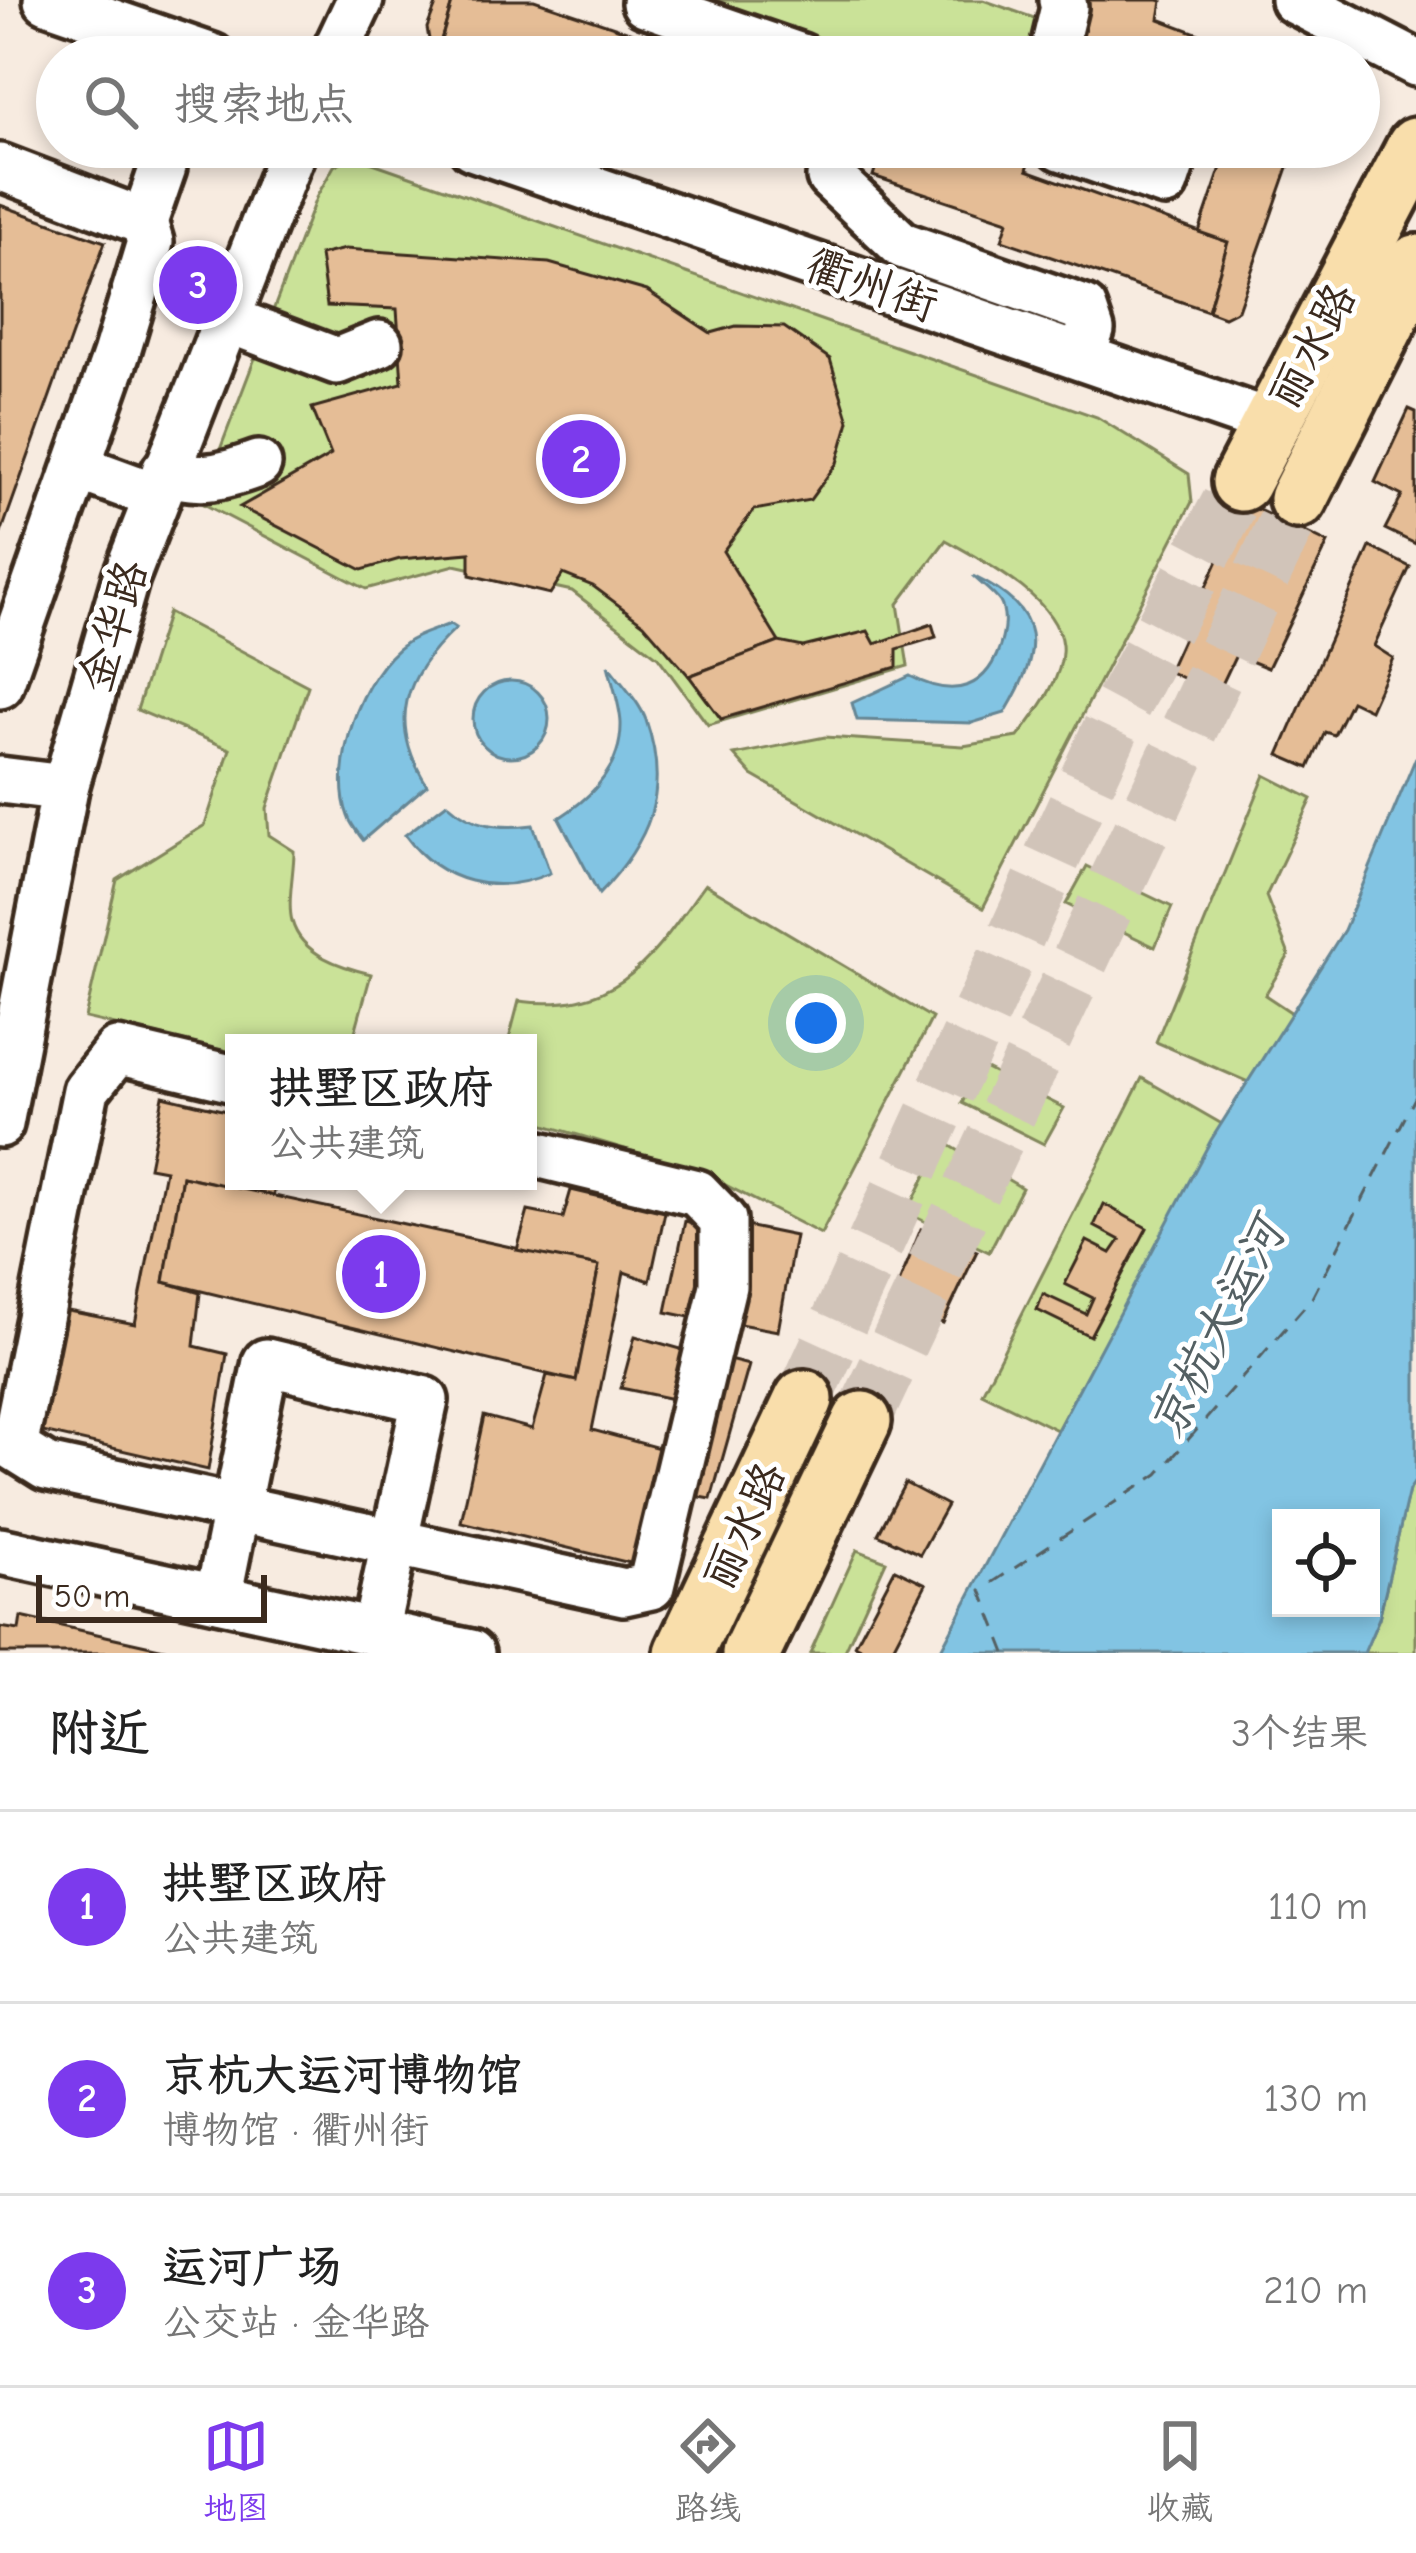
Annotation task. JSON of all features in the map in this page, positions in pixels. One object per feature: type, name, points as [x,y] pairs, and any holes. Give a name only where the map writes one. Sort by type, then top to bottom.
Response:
[{"type":"main road","name":"丽水路","points":[[1241,482],[1416,147]]},
{"type":"main road","name":"丽水路","points":[[1298,499],[1416,264]]},
{"type":"main road","name":"丽水路","points":[[684,1653],[804,1399]]},
{"type":"main road","name":"丽水路","points":[[751,1653],[862,1421]]},
{"type":"street","points":[[47,0],[151,36]]},
{"type":"street","points":[[343,36],[360,0]]},
{"type":"street","points":[[1057,36],[1062,0]]},
{"type":"street","points":[[1294,0],[1364,36]]},
{"type":"street","points":[[645,3],[740,36]]},
{"type":"street","points":[[1380,44],[1416,63]]},
{"type":"street","points":[[0,167],[144,222]]},
{"type":"street","points":[[0,685],[150,242],[144,222],[163,168]]},
{"type":"street","name":"金华路","points":[[1,1115],[65,788],[125,577],[286,168]]},
{"type":"street","name":"衢州街","points":[[533,168],[1271,423]]},
{"type":"street","points":[[833,168],[830,177],[902,245],[1084,309],[1091,330],[1081,357]]},
{"type":"street","points":[[1122,168],[1166,183],[1171,168]]},
{"type":"street","points":[[226,319],[337,361],[379,344]]},
{"type":"street","points":[[77,467],[161,483],[222,477],[258,464]]},
{"type":"street","points":[[0,781],[65,788]]},
{"type":"street","points":[[225,1077],[117,1051],[86,1090],[14,1447],[46,1467],[624,1592],[651,1586],[723,1286],[724,1220],[697,1193],[537,1154]]},
{"type":"street","points":[[218,1598],[266,1362],[424,1400],[375,1632]]},
{"type":"street","points":[[0,1551],[471,1653]]},
{"type":"green space","points":[[696,0],[983,0],[1037,19],[1033,36],[798,36]]},
{"type":"green space","points":[[333,168],[387,168],[1097,417],[1189,474],[1192,502],[983,908],[752,775],[734,755],[825,737],[963,746],[1018,737],[1059,670],[1062,645],[1057,628],[1016,583],[946,540],[898,604],[908,666],[708,725],[658,657],[572,591],[455,565],[366,589],[200,502],[316,198]]},
{"type":"green space","points":[[168,612],[308,686],[267,808],[269,835],[294,851],[290,905],[292,921],[304,943],[324,958],[371,974],[354,1034],[225,1034],[225,1051],[85,1018],[117,880],[205,825],[230,749],[137,710]]},
{"type":"green space","points":[[1265,775],[1312,799],[1266,896],[1289,955],[1265,995],[1292,1013],[1248,1082],[1156,1042]]},
{"type":"green space","points":[[1087,866],[1172,907],[1155,947],[1066,904]]},
{"type":"green space","points":[[705,884],[932,1018],[821,1234],[698,1171],[537,1123],[537,1034],[510,1034],[519,1001],[584,999],[608,989],[630,975],[668,935]]},
{"type":"green space","points":[[980,1066],[1064,1108],[1044,1144],[962,1103]]},
{"type":"green space","points":[[1142,1078],[1222,1124],[1057,1430],[982,1393]]},
{"type":"green space","points":[[949,1145],[1022,1188],[989,1252],[907,1213],[935,1157]]},
{"type":"green space","points":[[1416,1480],[1416,1653],[1364,1653],[1380,1617],[1409,1490]]},
{"type":"green space","points":[[857,1550],[886,1561],[844,1653],[810,1653]]},
{"type":"water","points":[[973,576],[1014,603],[1031,633],[1027,669],[1005,713],[972,723],[857,720],[852,703],[910,676],[955,688],[979,679],[988,669],[1002,639],[1004,615],[997,599]]},
{"type":"water","points":[[450,624],[456,628],[424,664],[407,701],[407,741],[427,785],[363,840],[349,819],[343,795],[353,722],[375,676],[390,657],[411,640]]},
{"type":"water","points":[[608,665],[643,713],[656,771],[651,815],[642,835],[599,894],[559,818],[603,779],[616,753],[620,716]]},
{"type":"water","points":[[511,681],[526,683],[538,692],[547,704],[547,734],[538,746],[526,755],[511,757],[496,755],[484,746],[475,734],[473,719],[475,704],[484,692],[496,683]]},
{"type":"water","name":"京杭大运河","points":[[1416,757],[1416,1480],[1409,1490],[1380,1614],[1380,1509],[1272,1509],[1272,1617],[1379,1617],[1364,1653],[939,1653],[1211,1140],[1344,930]]},
{"type":"water","points":[[447,803],[487,825],[533,825],[550,873],[490,884],[470,881],[435,865],[405,835]]},
{"type":"building","points":[[438,0],[453,0],[442,36],[428,36]]},
{"type":"building","points":[[453,0],[534,0],[641,36],[442,36]]},
{"type":"building","points":[[1088,0],[1158,0],[1162,1],[1159,19],[1204,36],[1076,36]]},
{"type":"building","points":[[661,24],[699,36],[657,36]]},
{"type":"building","points":[[875,168],[1028,168],[1228,242],[1208,311],[1002,240],[1008,221],[873,176]]},
{"type":"building","points":[[1221,168],[1288,168],[1238,310],[1224,317],[1208,311],[1228,242],[1199,232]]},
{"type":"building","points":[[0,205],[105,242],[0,536]]},
{"type":"building","points":[[345,249],[549,263],[647,291],[711,333],[736,326],[784,327],[830,359],[849,421],[837,463],[810,500],[754,510],[723,551],[779,642],[689,676],[644,624],[593,586],[563,574],[550,594],[470,575],[470,553],[400,559],[362,570],[240,507],[331,455],[312,408],[402,383],[397,309],[327,306],[320,255]]},
{"type":"building","points":[[1409,409],[1416,412],[1416,544],[1385,529],[1402,496],[1375,482]]},
{"type":"building","points":[[1244,503],[1328,543],[1268,668],[1236,655],[1217,695],[1168,671]]},
{"type":"building","points":[[1370,547],[1410,567],[1374,646],[1393,658],[1370,710],[1351,701],[1334,735],[1325,732],[1309,768],[1279,755]]},
{"type":"building","points":[[932,624],[936,637],[897,649],[897,667],[721,719],[689,676],[779,642],[803,647],[868,631],[875,644]]},
{"type":"building","points":[[163,1096],[225,1111],[225,1186],[182,1176],[164,1282],[200,1293],[194,1346],[227,1354],[208,1470],[34,1430],[63,1310],[135,1324],[165,1170],[149,1167]]},
{"type":"building","points":[[182,1176],[225,1185],[225,1190],[247,1190],[599,1266],[576,1381],[164,1282]]},
{"type":"building","points":[[243,1190],[274,1190],[273,1197]]},
{"type":"building","points":[[571,1190],[665,1212],[650,1281],[624,1272],[592,1430],[663,1449],[634,1564],[461,1522],[484,1416],[532,1429],[547,1375],[576,1381],[599,1266],[517,1250],[528,1211],[563,1218]]},
{"type":"building","points":[[1104,1204],[1147,1228],[1090,1336],[1037,1310],[1043,1294],[1086,1314],[1093,1298],[1065,1284],[1087,1241],[1111,1253],[1120,1240],[1094,1226]]},
{"type":"building","points":[[685,1221],[717,1229],[699,1319],[666,1312]]},
{"type":"building","points":[[741,1225],[795,1236],[778,1331],[723,1321]]},
{"type":"building","points":[[921,1229],[977,1251],[943,1323],[891,1303]]},
{"type":"building","points":[[635,1336],[688,1351],[673,1399],[621,1388]]},
{"type":"building","points":[[721,1358],[749,1365],[711,1499],[684,1494]]},
{"type":"building","points":[[905,1483],[947,1505],[920,1554],[878,1534]]},
{"type":"building","points":[[895,1569],[926,1584],[890,1653],[871,1653],[855,1645]]},
{"type":"building","points":[[21,1617],[182,1653],[0,1653],[0,1627],[19,1630]]},
{"type":"ferry route","points":[[1006,1653],[981,1590],[1158,1474],[1312,1298],[1416,1096]]},
{"type":"tunnel","points":[[804,1399],[1120,709],[1241,482]]},
{"type":"tunnel","points":[[862,1421],[1298,499]]},
{"type":"place","name":"运河广场","points":[[198,285]]},
{"type":"place","name":"京杭大运河博物馆","points":[[581,459]]},
{"type":"place","name":"拱墅区政府","points":[[381,1274]]}]
